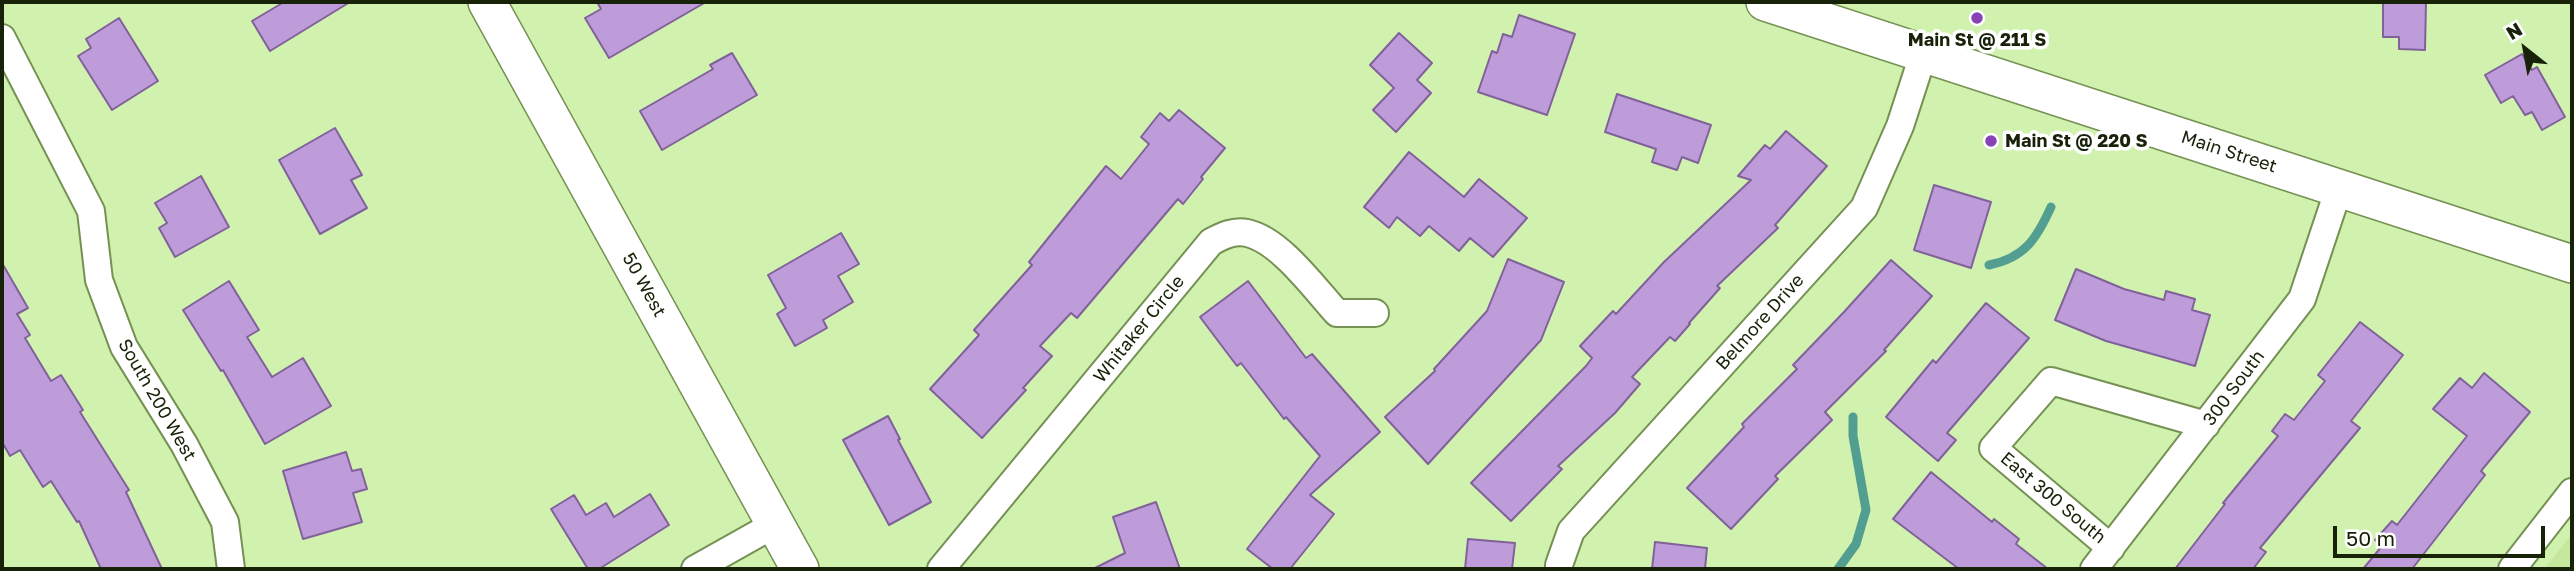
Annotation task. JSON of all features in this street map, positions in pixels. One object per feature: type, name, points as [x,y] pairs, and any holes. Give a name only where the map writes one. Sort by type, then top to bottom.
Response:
[{"type":"main road","name":"50 West","points":[[487,2],[800,569]]},
{"type":"main road","name":"Main Street","points":[[1765,2],[1924,51],[2572,264]]},
{"type":"street","name":"South 200 West","points":[[2,38],[91,211],[99,280],[124,347],[184,444],[225,522],[231,569]]},
{"type":"street","name":"Belmore Drive","points":[[1559,569],[1571,531],[1864,208],[1900,126],[1924,51]]},
{"type":"street","name":"300 South","points":[[2094,569],[2302,299],[2339,188]]},
{"type":"street","name":"Whitaker Circle","points":[[941,569],[1211,242],[1228,234],[1246,233],[1265,240],[1281,253],[1337,313],[1375,313]]},
{"type":"street","name":"East 300 South","points":[[2111,548],[1993,448],[2051,381],[2206,425]]},
{"type":"street","points":[[2512,569],[2572,492]]},
{"type":"street","points":[[695,569],[777,523]]},
{"type":"shaded area","points":[[2572,534],[2572,569],[2544,569]]},
{"type":"building","points":[[284,2],[350,2],[270,51],[252,21]]},
{"type":"building","points":[[597,2],[706,2],[609,58],[585,18],[601,9]]},
{"type":"building","points":[[2383,2],[2426,2],[2425,50],[2399,49],[2399,37],[2383,37]]},
{"type":"building","points":[[1519,15],[1575,34],[1547,115],[1478,92],[1492,51],[1497,53],[1503,34],[1512,37]]},
{"type":"building","points":[[119,18],[158,81],[112,110],[78,56],[91,48],[86,39]]},
{"type":"building","points":[[1399,33],[1432,63],[1417,80],[1431,93],[1396,132],[1373,110],[1394,88],[1370,65]]},
{"type":"building","points":[[732,53],[757,95],[662,150],[640,111],[713,69],[710,65]]},
{"type":"building","points":[[2522,54],[2532,70],[2537,67],[2565,117],[2542,130],[2532,112],[2525,115],[2513,96],[2501,103],[2485,75]]},
{"type":"building","points":[[1617,94],[1711,125],[1698,163],[1682,157],[1677,170],[1652,162],[1656,149],[1605,132]]},
{"type":"building","points":[[1179,110],[1225,148],[1183,204],[1178,199],[1077,318],[1071,313],[1040,346],[1052,356],[1023,388],[1026,390],[982,438],[930,389],[979,335],[974,330],[1032,265],[1029,262],[1106,166],[1121,179],[1149,144],[1141,137],[1160,113],[1169,121]]},
{"type":"building","points":[[335,128],[362,175],[351,180],[367,208],[320,234],[279,160]]},
{"type":"building","points":[[1786,131],[1827,166],[1775,225],[1778,228],[1717,286],[1720,288],[1675,341],[1670,337],[1632,377],[1640,384],[1615,413],[1558,466],[1562,469],[1511,521],[1471,483],[1586,366],[1592,358],[1580,346],[1613,311],[1616,314],[1664,262],[1751,180],[1738,176],[1765,145],[1770,149]]},
{"type":"building","points":[[1409,152],[1464,197],[1479,179],[1527,218],[1493,257],[1470,238],[1459,251],[1429,226],[1420,236],[1397,217],[1389,228],[1364,207]]},
{"type":"building","points":[[201,176],[229,227],[175,257],[159,228],[167,223],[155,203]]},
{"type":"building","points":[[1934,185],[1991,202],[1971,268],[1914,250]]},
{"type":"building","points":[[841,233],[859,264],[838,276],[853,302],[823,320],[827,328],[795,346],[777,314],[786,308],[768,275]]},
{"type":"building","points":[[1508,259],[1564,282],[1541,340],[1428,464],[1385,417],[1435,371],[1487,311]]},
{"type":"building","points":[[1891,260],[1932,296],[1884,350],[1886,351],[1825,412],[1832,420],[1775,476],[1778,479],[1731,529],[1687,488],[1744,427],[1742,424],[1797,369],[1793,365]]},
{"type":"building","points":[[2,263],[28,308],[17,314],[30,335],[25,338],[51,381],[61,375],[83,410],[80,412],[129,490],[126,492],[162,569],[101,569],[79,521],[77,522],[51,481],[43,487],[20,450],[10,456],[2,442]]},
{"type":"building","points":[[2076,269],[2124,289],[2164,300],[2166,291],[2195,299],[2192,310],[2210,315],[2195,366],[2106,341],[2055,320]]},
{"type":"building","points":[[229,281],[259,330],[247,337],[272,377],[303,358],[331,406],[265,444],[223,370],[221,371],[183,310]]},
{"type":"building","points":[[1248,281],[1306,358],[1312,354],[1380,432],[1310,495],[1334,514],[1290,569],[1273,569],[1247,549],[1320,456],[1286,417],[1284,419],[1241,363],[1237,366],[1200,317]]},
{"type":"building","points":[[1986,303],[2029,338],[1947,433],[1956,440],[1938,461],[1886,417],[1933,360],[1936,363]]},
{"type":"building","points":[[2360,322],[2403,355],[2351,421],[2360,428],[2260,548],[2266,552],[2253,569],[2175,569],[2225,504],[2223,503],[2278,436],[2272,431],[2285,414],[2294,420],[2325,381],[2318,375]]},
{"type":"building","points":[[2484,373],[2530,412],[2481,471],[2485,475],[2412,569],[2363,569],[2382,546],[2375,540],[2392,521],[2397,525],[2467,436],[2433,409],[2460,378],[2472,388]]},
{"type":"building","points":[[888,416],[931,502],[889,525],[843,440]]},
{"type":"building","points":[[346,452],[352,471],[361,469],[367,489],[353,493],[362,522],[303,539],[283,471]]},
{"type":"building","points":[[1931,472],[1992,522],[1994,519],[2019,539],[2016,544],[2048,569],[1959,569],[1893,519]]},
{"type":"building","points":[[650,494],[669,525],[599,569],[588,569],[551,509],[574,495],[586,515],[606,503],[614,517]]},
{"type":"building","points":[[1156,502],[1180,569],[1093,569],[1125,553],[1113,517]]},
{"type":"building","points":[[1468,539],[1515,543],[1512,569],[1465,569]]},
{"type":"building","points":[[1655,542],[1707,548],[1705,569],[1652,569]]},
{"type":"waterway","points":[[1989,265],[2021,252],[2035,237],[2051,207]]},
{"type":"waterway","points":[[1838,569],[1856,544],[1866,510],[1853,436],[1853,417]]},
{"type":"place","name":"Main St @ 211 S","points":[[1977,18]]},
{"type":"place","name":"Main St @ 220 S","points":[[1991,141]]}]
